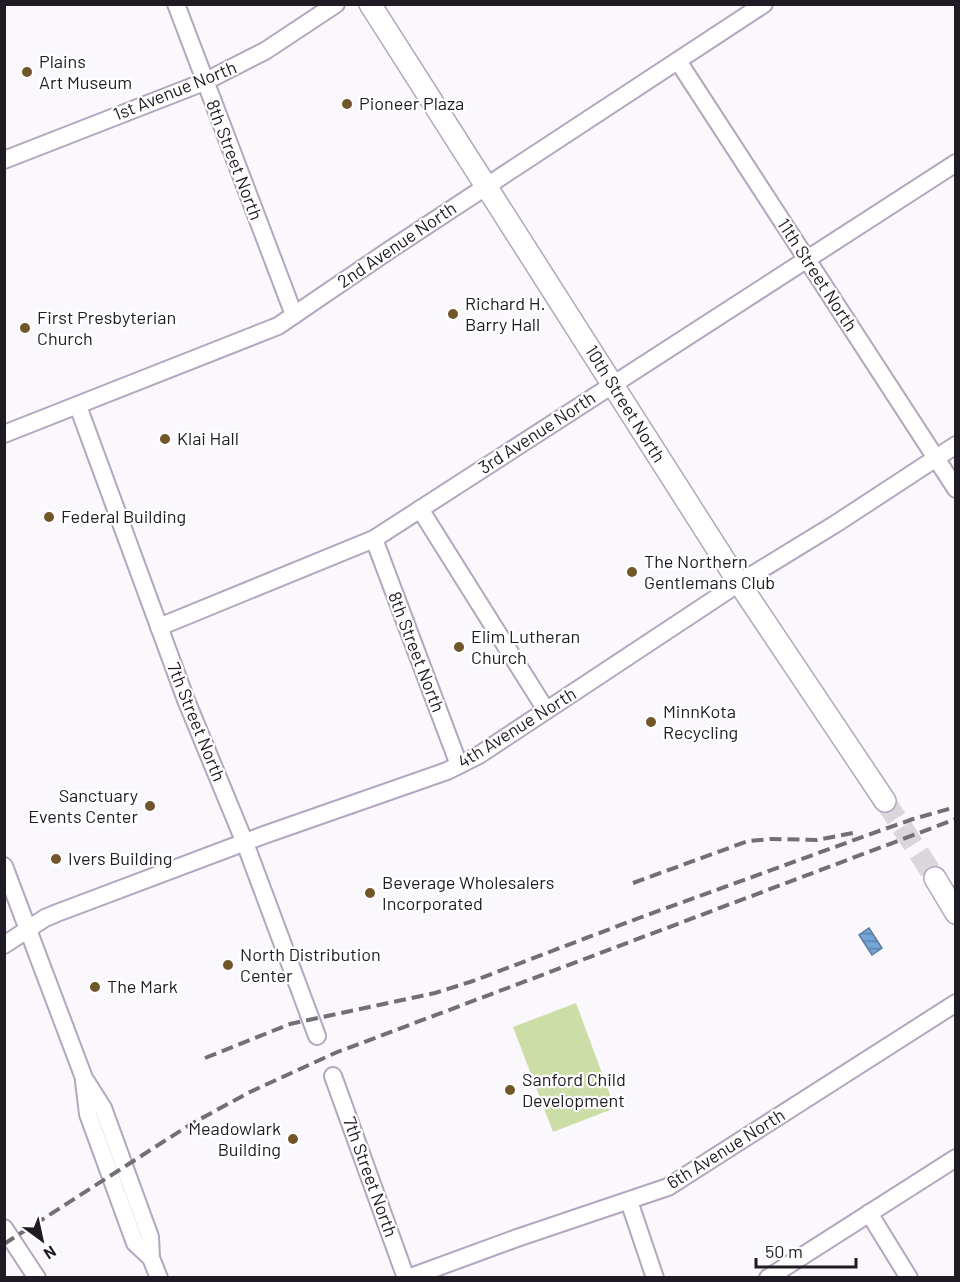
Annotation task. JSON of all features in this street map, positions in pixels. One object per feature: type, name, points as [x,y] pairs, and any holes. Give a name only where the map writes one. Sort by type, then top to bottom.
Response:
[{"type":"main road","name":"10th Street North","points":[[370,4],[739,583],[885,801]]},
{"type":"main road","points":[[935,878],[956,913]]},
{"type":"street","name":"8th Street North","points":[[177,4],[204,82],[294,315]]},
{"type":"street","name":"1st Avenue North","points":[[4,159],[204,82],[265,51],[336,4]]},
{"type":"street","name":"2nd Avenue North","points":[[4,434],[268,330],[764,4]]},
{"type":"street","name":"11th Street North","points":[[678,61],[956,489]]},
{"type":"street","name":"3rd Avenue North","points":[[159,627],[374,539],[956,163]]},
{"type":"street","name":"7th Street North","points":[[78,406],[186,700],[245,843],[317,1036]]},
{"type":"street","name":"4th Avenue North","points":[[4,945],[51,915],[459,765],[575,693],[739,583],[837,523],[956,445]]},
{"type":"street","points":[[420,509],[546,710]]},
{"type":"street","name":"8th Street North","points":[[374,539],[459,765]]},
{"type":"street","points":[[4,866],[84,1078],[103,1108],[150,1237],[151,1258],[159,1278]]},
{"type":"street","name":"6th Avenue North","points":[[407,1278],[668,1187],[956,1003]]},
{"type":"street","name":"7th Street North","points":[[333,1076],[407,1278]]},
{"type":"street","points":[[768,1278],[956,1158]]},
{"type":"street","points":[[629,1201],[654,1278]]},
{"type":"street","points":[[869,1213],[909,1278]]},
{"type":"street","points":[[4,1228],[37,1278]]},
{"type":"green space","points":[[576,1003],[615,1108],[553,1132],[513,1027]]},
{"type":"water","points":[[869,928],[882,948],[872,955],[859,935]]},
{"type":"tunnel","points":[[885,801],[935,878]]},
{"type":"railway","points":[[205,1058],[290,1024],[435,993],[473,981],[879,831],[956,807]]},
{"type":"railway","points":[[4,1244],[191,1124],[250,1092],[335,1053],[956,819]]},
{"type":"railway","points":[[633,883],[748,841],[817,840],[853,833]]},
{"type":"place","name":"Plains Art Museum","points":[[27,72]]},
{"type":"place","name":"Pioneer Plaza","points":[[347,104]]},
{"type":"place","name":"Richard H. Barry Hall","points":[[453,314]]},
{"type":"place","name":"First Presbyterian Church","points":[[25,328]]},
{"type":"place","name":"Klai Hall","points":[[165,439]]},
{"type":"place","name":"Federal Building","points":[[49,517]]},
{"type":"place","name":"The Northern Gentlemans Club","points":[[632,572]]},
{"type":"place","name":"Elim Lutheran Church","points":[[459,647]]},
{"type":"place","name":"MinnKota Recycling","points":[[651,722]]},
{"type":"place","name":"Sanctuary Events Center","points":[[150,806]]},
{"type":"place","name":"Ivers Building","points":[[56,859]]},
{"type":"place","name":"Beverage Wholesalers Incorporated","points":[[370,893]]},
{"type":"place","name":"North Distribution Center","points":[[228,965]]},
{"type":"place","name":"The Mark","points":[[95,987]]},
{"type":"place","name":"Sanford Child Development","points":[[510,1090]]},
{"type":"place","name":"Meadowlark Building","points":[[293,1139]]}]
